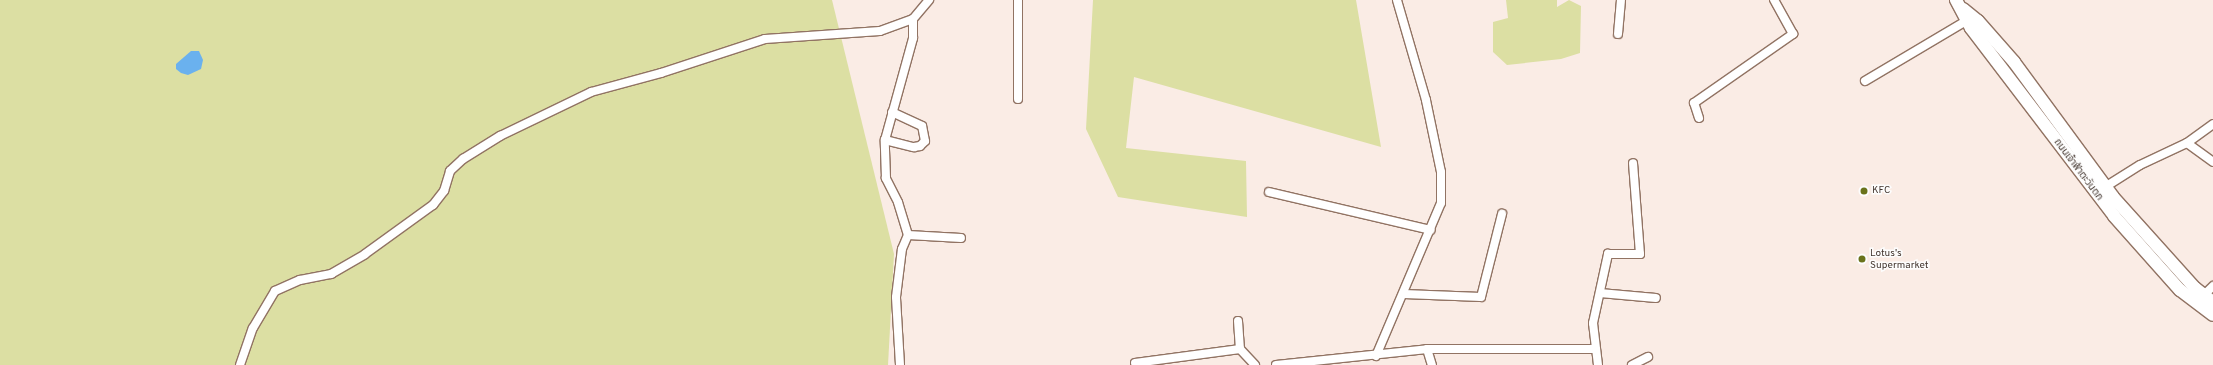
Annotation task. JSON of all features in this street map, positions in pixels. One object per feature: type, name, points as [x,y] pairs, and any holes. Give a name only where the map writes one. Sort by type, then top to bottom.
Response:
[{"type":"main road","name":"ถนนเจ้าฟ้าตะวันตก","points":[[1959,4],[1966,21],[2114,216],[2180,290],[2213,315]]},
{"type":"main road","name":"ถนนเจ้าฟ้าตะวันตก","points":[[1959,4],[1978,21],[2014,62],[2105,187],[2208,298]]},
{"type":"street","points":[[240,365],[253,328],[275,291],[300,280],[331,274],[365,254],[433,205],[444,191],[450,171],[463,159],[500,136],[591,92],[661,73],[765,39],[880,30],[913,19],[929,0]]},
{"type":"street","points":[[1018,0],[1018,99]]},
{"type":"street","points":[[1376,356],[1442,203],[1441,172],[1426,100],[1397,0]]},
{"type":"street","points":[[1618,34],[1620,0]]},
{"type":"street","points":[[1699,118],[1694,103],[1793,34],[1774,0]]},
{"type":"street","points":[[900,365],[896,297],[902,249],[908,235],[898,202],[886,178],[885,140],[913,38],[913,19]]},
{"type":"street","points":[[1865,81],[1966,21]]},
{"type":"street","points":[[885,140],[914,147],[920,146],[924,141],[922,126],[892,112]]},
{"type":"street","points":[[2105,187],[2140,165],[2187,143],[2213,124]]},
{"type":"street","points":[[2187,143],[2213,162]]},
{"type":"street","points":[[1598,365],[1593,323],[1608,254],[1640,254],[1633,163]]},
{"type":"street","points":[[1269,192],[1431,230]]},
{"type":"street","points":[[1404,294],[1482,297],[1502,214]]},
{"type":"street","points":[[908,235],[961,238]]},
{"type":"street","points":[[2208,298],[2213,286]]},
{"type":"street","points":[[1600,293],[1656,298]]},
{"type":"street","points":[[1238,321],[1240,349],[1255,365]]},
{"type":"street","points":[[1135,364],[1240,349]]},
{"type":"street","points":[[1276,365],[1376,356],[1428,349],[1595,349]]},
{"type":"street","points":[[1428,349],[1432,365]]},
{"type":"street","points":[[1632,365],[1648,357]]},
{"type":"green space","points":[[0,0],[832,0],[894,254],[888,365],[0,365]]},
{"type":"green space","points":[[1093,0],[1356,0],[1381,147],[1134,77],[1126,148],[1246,161],[1247,217],[1118,197],[1086,129]]},
{"type":"green space","points":[[1506,0],[1557,0],[1557,7],[1569,0],[1581,6],[1580,53],[1561,59],[1507,65],[1493,52],[1493,22],[1508,18]]},
{"type":"water","points":[[191,51],[199,51],[203,60],[201,69],[188,75],[181,73],[176,69],[176,64]]},
{"type":"place","name":"KFC","points":[[1864,191]]},
{"type":"place","name":"Lotus's Supermarket","points":[[1862,259]]}]
